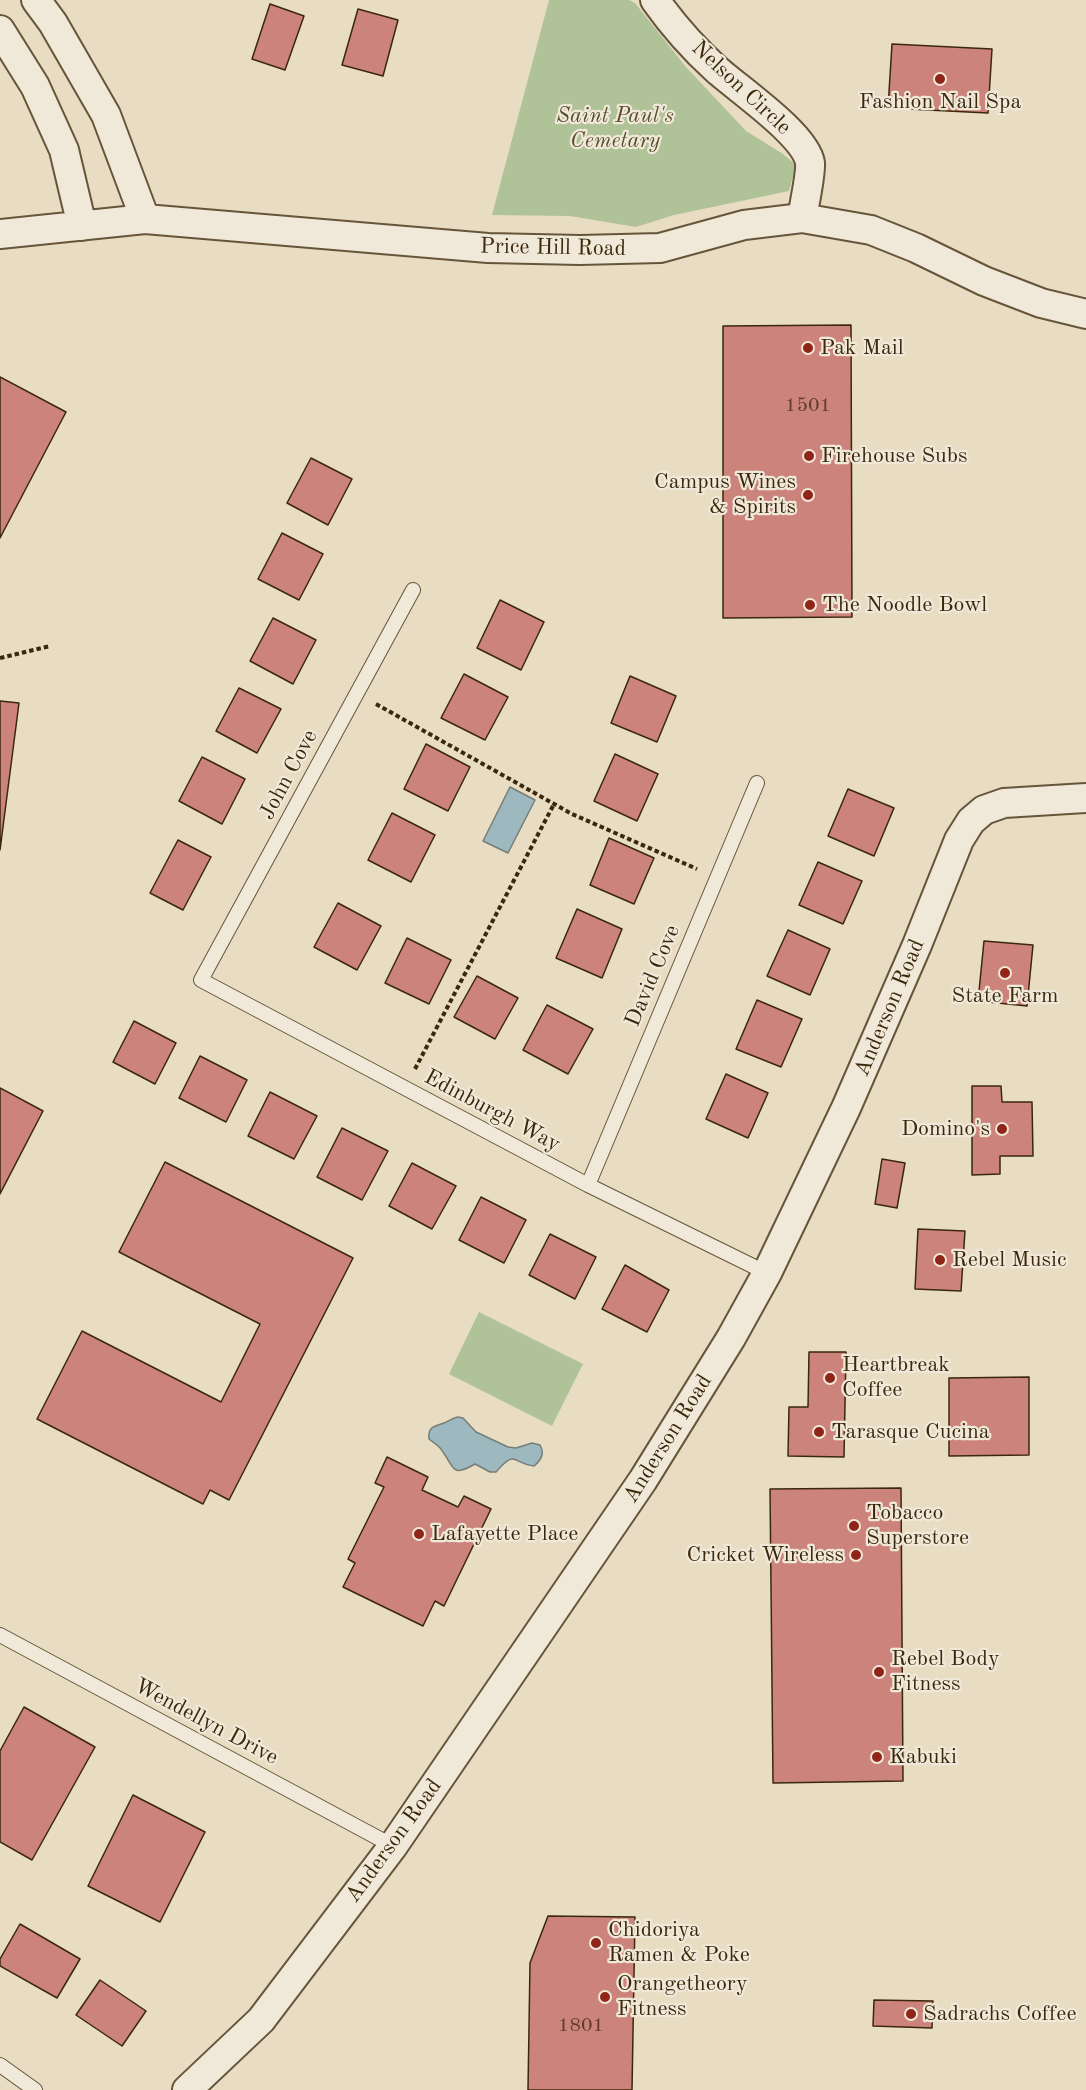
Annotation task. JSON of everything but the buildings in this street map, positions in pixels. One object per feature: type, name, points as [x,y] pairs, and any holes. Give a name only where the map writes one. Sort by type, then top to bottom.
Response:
[{"type":"street","points":[[36,0],[53,23],[106,115],[145,219]]},
{"type":"street","name":"Nelson Circle","points":[[655,0],[665,15],[715,68],[789,130],[801,145],[810,163],[802,218]]},
{"type":"street","points":[[0,30],[35,86],[64,150],[82,226]]},
{"type":"street","name":"Price Hill Road","points":[[0,234],[145,219],[488,248],[580,250],[660,248],[744,225],[802,218],[871,230],[916,248],[984,281],[1041,303],[1086,314]]},
{"type":"street","name":"Anderson Road","points":[[188,2090],[261,2020],[393,1846],[643,1480],[731,1338],[766,1273],[846,1108],[917,945],[958,840],[971,821],[984,810],[1004,803],[1086,798]]},
{"type":"lane","name":"John Cove","points":[[201,980],[413,590]]},
{"type":"lane","name":"David Cove","points":[[588,1185],[757,783]]},
{"type":"lane","name":"Edinburgh Way","points":[[201,980],[588,1185],[766,1273]]},
{"type":"lane","name":"Wendellyn Drive","points":[[0,1635],[393,1846]]},
{"type":"lane","points":[[0,2065],[34,2090]]},
{"type":"path","points":[[0,658],[50,646]]},
{"type":"path","points":[[357,693],[572,814],[717,878]]},
{"type":"path","points":[[405,1088],[554,804]]},
{"type":"green space","name":"Saint Paul's Cemetary","points":[[549,0],[629,0],[635,3],[686,67],[746,131],[796,165],[789,191],[674,215],[636,227],[570,216],[492,215]]},
{"type":"green space","points":[[479,1312],[583,1364],[552,1426],[449,1374]]},
{"type":"water","points":[[510,787],[535,800],[508,853],[483,841]]},
{"type":"water","points":[[458,1417],[463,1418],[476,1432],[508,1447],[516,1448],[532,1443],[540,1445],[542,1454],[540,1459],[534,1466],[511,1459],[496,1472],[490,1472],[475,1464],[461,1470],[454,1469],[440,1448],[429,1439],[429,1435],[432,1428]]},
{"type":"place","name":"Fashion Nail Spa","points":[[940,79]]},
{"type":"place","name":"Pak Mail","points":[[808,348]]},
{"type":"place","name":"Firehouse Subs","points":[[809,456]]},
{"type":"place","name":"Campus Wines & Spirits","points":[[808,495]]},
{"type":"place","name":"The Noodle Bowl","points":[[810,605]]},
{"type":"place","name":"State Farm","points":[[1005,973]]},
{"type":"place","name":"Domino's","points":[[1002,1129]]},
{"type":"place","name":"Rebel Music","points":[[940,1260]]},
{"type":"place","name":"Heartbreak Coffee","points":[[830,1378]]},
{"type":"place","name":"Tarasque Cucina","points":[[819,1432]]},
{"type":"place","name":"Tobacco Superstore","points":[[854,1526]]},
{"type":"place","name":"Lafayette Place","points":[[419,1534]]},
{"type":"place","name":"Cricket Wireless","points":[[856,1555]]},
{"type":"place","name":"Rebel Body Fitness","points":[[879,1672]]},
{"type":"place","name":"Kabuki","points":[[877,1757]]},
{"type":"place","name":"Chidoriya Ramen & Poke","points":[[596,1943]]},
{"type":"place","name":"Orangetheory Fitness","points":[[605,1997]]},
{"type":"place","name":"Sadrachs Coffee","points":[[911,2014]]}]
